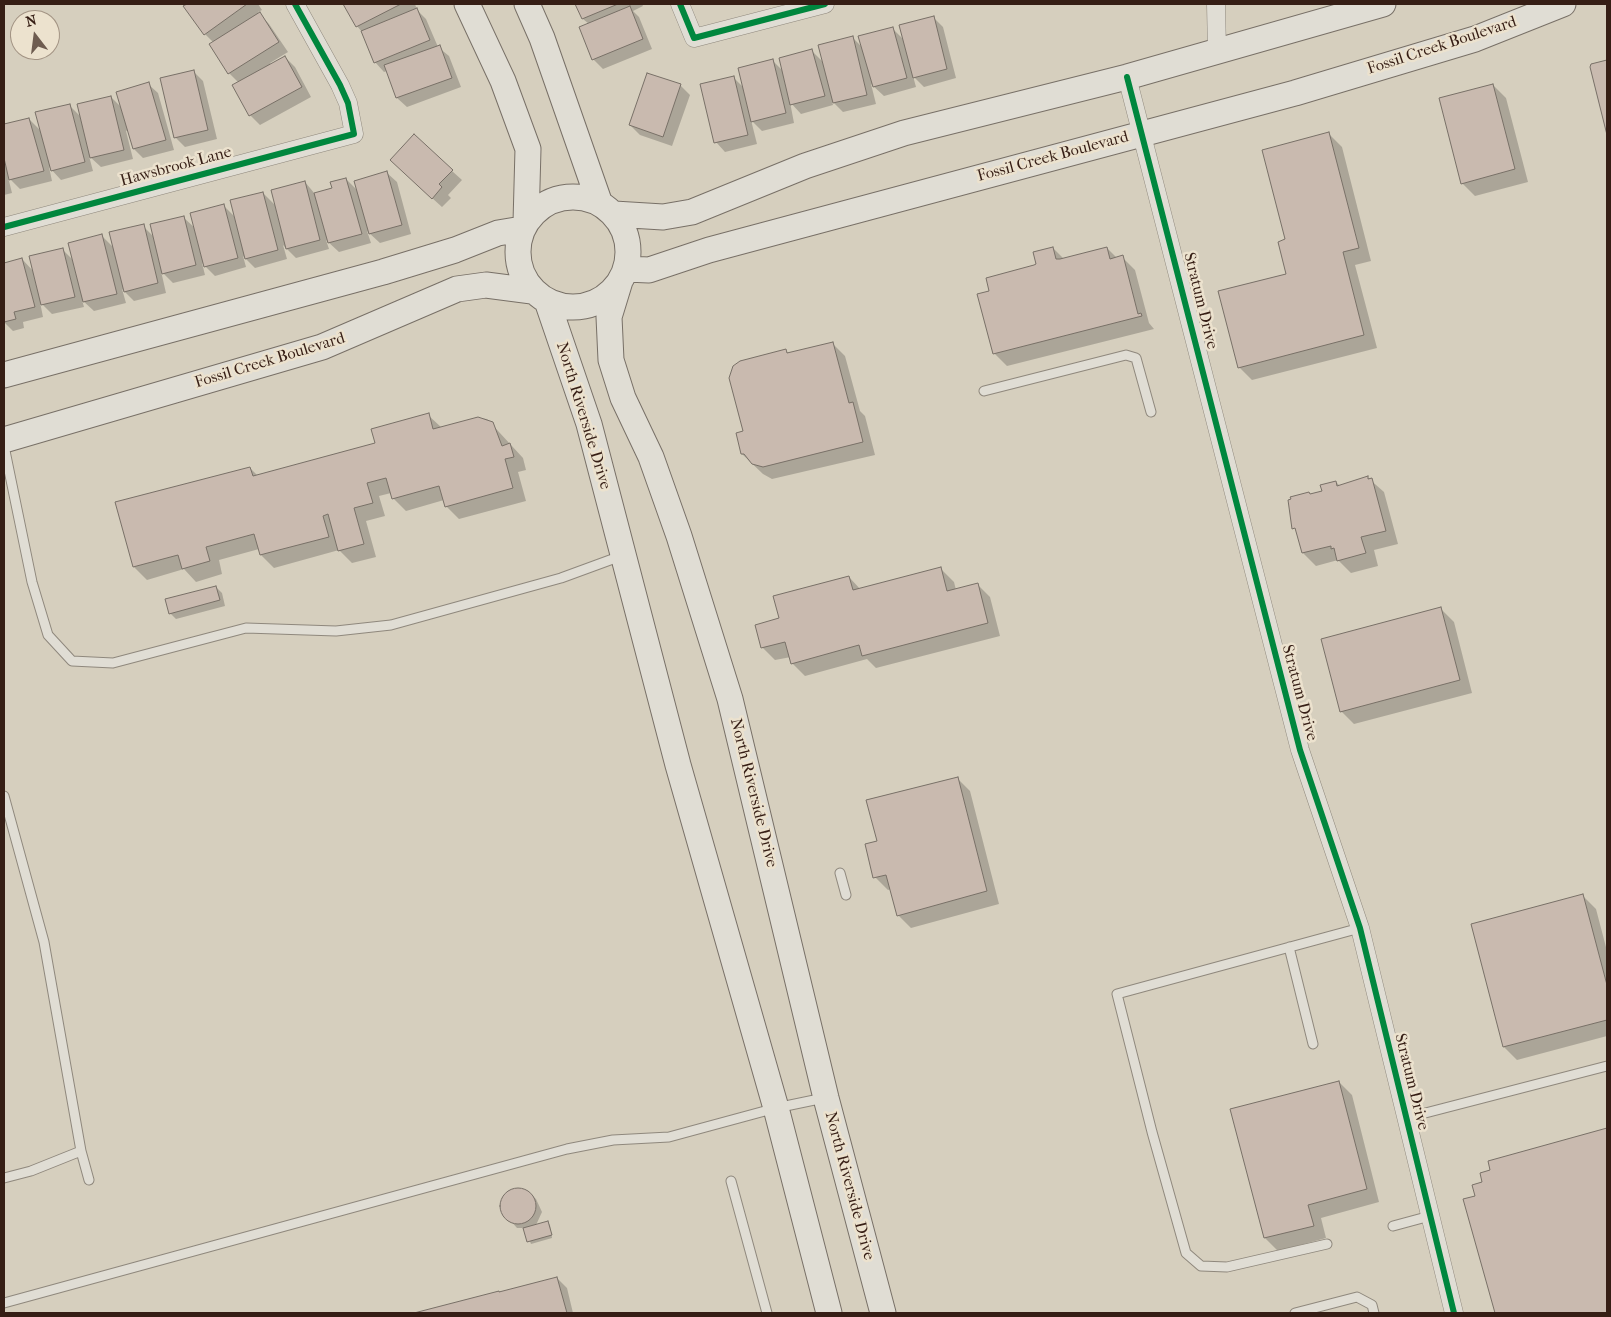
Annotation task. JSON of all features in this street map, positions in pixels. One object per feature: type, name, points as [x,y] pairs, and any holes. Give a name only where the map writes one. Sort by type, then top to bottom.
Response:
[{"type":"main road","points":[[467,4],[503,81],[528,149],[524,225],[517,255],[519,268],[540,296],[562,307],[579,307],[595,303],[609,294],[623,275],[628,255],[627,240],[622,227],[607,209],[542,38],[527,4]]},
{"type":"main road","points":[[4,375],[383,272],[455,250],[524,225],[537,209],[551,201],[568,196],[584,197],[607,209],[663,217],[692,212],[805,166],[904,133],[1127,77],[1383,4]]},
{"type":"main road","name":"Fossil Creek Boulevard","points":[[623,275],[648,270],[708,250],[1303,90],[1475,39],[1563,4]]},
{"type":"main road","name":"North Riverside Drive","points":[[623,275],[609,317],[611,360],[623,398],[651,457],[680,536],[730,699],[826,1098],[882,1313]]},
{"type":"main road","name":"Fossil Creek Boulevard","points":[[4,440],[322,347],[457,289],[486,285],[540,296]]},
{"type":"main road","name":"North Riverside Drive","points":[[540,296],[589,424],[678,765],[776,1108],[829,1313]]},
{"type":"street","name":"Hawsbrook Lane","points":[[4,227],[354,134],[348,103],[340,84],[295,4]]},
{"type":"street","points":[[680,4],[694,38],[825,4]]},
{"type":"street","points":[[1216,4],[1217,51]]},
{"type":"street","name":"Stratum Drive","points":[[1127,77],[1300,750],[1360,928],[1454,1313]]},
{"type":"lane","points":[[984,391],[1126,355],[1136,358],[1151,412]]},
{"type":"lane","points":[[4,446],[32,582],[48,635],[72,661],[112,663],[246,628],[336,631],[391,625],[561,578],[623,555]]},
{"type":"lane","points":[[4,796],[44,942],[81,1151],[89,1180]]},
{"type":"lane","points":[[840,873],[846,895]]},
{"type":"lane","points":[[1326,1244],[1227,1267],[1201,1266],[1186,1253],[1152,1132],[1117,994],[1360,928]]},
{"type":"lane","points":[[1289,947],[1313,1044]]},
{"type":"lane","points":[[1406,1118],[1607,1066]]},
{"type":"lane","points":[[4,1304],[567,1149],[613,1140],[669,1137],[776,1108],[826,1098]]},
{"type":"lane","points":[[4,1178],[31,1171],[81,1151]]},
{"type":"lane","points":[[731,1180],[767,1313]]},
{"type":"lane","points":[[1393,1226],[1430,1216]]},
{"type":"lane","points":[[1295,1313],[1357,1297],[1372,1305],[1374,1313]]},
{"type":"building","points":[[187,4],[247,4],[204,35],[183,6]]},
{"type":"building","points":[[343,4],[401,4],[356,27]]},
{"type":"building","points":[[575,4],[618,4],[582,19]]},
{"type":"building","points":[[630,6],[643,39],[592,60],[579,27]]},
{"type":"building","points":[[417,8],[430,40],[374,63],[361,31]]},
{"type":"building","points":[[260,12],[279,42],[228,74],[209,44]]},
{"type":"building","points":[[934,16],[947,69],[913,78],[899,25]]},
{"type":"building","points":[[893,27],[907,78],[873,87],[858,36]]},
{"type":"building","points":[[853,36],[867,95],[833,103],[818,45]]},
{"type":"building","points":[[440,45],[452,78],[396,98],[384,65]]},
{"type":"building","points":[[812,49],[825,96],[790,105],[779,58]]},
{"type":"building","points":[[285,56],[302,87],[249,116],[232,85]]},
{"type":"building","points":[[773,59],[786,113],[751,122],[738,68]]},
{"type":"building","points":[[1607,60],[1607,135],[1590,67],[1591,64]]},
{"type":"building","points":[[194,70],[208,130],[174,138],[160,78]]},
{"type":"building","points":[[647,73],[681,84],[663,137],[629,125]]},
{"type":"building","points":[[734,76],[748,135],[714,143],[700,84]]},
{"type":"building","points":[[149,82],[166,140],[133,149],[116,92]]},
{"type":"building","points":[[1493,84],[1515,169],[1461,184],[1439,98]]},
{"type":"building","points":[[111,96],[124,150],[90,158],[77,104]]},
{"type":"building","points":[[70,104],[85,162],[51,171],[35,112]]},
{"type":"building","points":[[29,118],[44,171],[9,180],[4,158],[4,124]]},
{"type":"building","points":[[1329,132],[1359,248],[1343,252],[1364,335],[1238,368],[1218,291],[1286,274],[1278,242],[1285,239],[1262,150]]},
{"type":"building","points":[[414,134],[453,170],[439,184],[442,187],[432,199],[390,160]]},
{"type":"building","points":[[387,171],[402,225],[369,234],[354,181]]},
{"type":"building","points":[[346,178],[362,234],[328,243],[314,193],[332,188],[330,182]]},
{"type":"building","points":[[305,181],[320,240],[286,249],[271,190]]},
{"type":"building","points":[[263,192],[278,250],[245,259],[230,200]]},
{"type":"building","points":[[224,204],[238,258],[204,267],[190,213]]},
{"type":"building","points":[[184,216],[196,265],[162,274],[150,224]]},
{"type":"building","points":[[144,224],[158,283],[124,292],[109,232]]},
{"type":"building","points":[[102,234],[117,294],[83,302],[68,243]]},
{"type":"building","points":[[1053,247],[1056,259],[1107,247],[1110,259],[1123,255],[1138,314],[1141,313],[1142,316],[993,354],[977,294],[989,291],[986,278],[1034,265],[1036,264],[1033,252]]},
{"type":"building","points":[[63,248],[75,297],[41,305],[29,256]]},
{"type":"building","points":[[22,258],[35,307],[14,312],[16,319],[4,322],[4,263]]},
{"type":"building","points":[[833,342],[849,403],[853,402],[863,442],[763,467],[752,464],[744,454],[741,454],[736,433],[743,431],[729,378],[733,366],[740,361],[786,349],[787,353]]},
{"type":"building","points":[[429,413],[433,429],[478,417],[493,422],[502,446],[510,443],[514,457],[505,459],[513,488],[445,507],[439,486],[392,499],[386,478],[367,483],[373,503],[354,508],[364,544],[338,551],[328,514],[323,516],[329,537],[260,555],[254,534],[206,547],[210,561],[182,569],[178,555],[133,567],[115,502],[250,467],[253,476],[375,443],[371,429]]},
{"type":"building","points":[[1368,476],[1368,479],[1372,478],[1386,531],[1361,537],[1366,553],[1337,561],[1334,548],[1331,549],[1331,546],[1302,553],[1295,528],[1292,529],[1288,500],[1291,499],[1290,497],[1322,491],[1320,485],[1336,481],[1337,486]]},
{"type":"building","points":[[941,567],[947,591],[978,583],[988,623],[862,656],[859,645],[791,664],[785,642],[761,648],[755,625],[779,618],[773,596],[849,576],[853,590]]},
{"type":"building","points":[[216,586],[220,600],[169,614],[165,599]]},
{"type":"building","points":[[1441,607],[1460,680],[1340,712],[1321,639]]},
{"type":"building","points":[[958,777],[987,891],[897,916],[886,875],[873,878],[865,844],[877,841],[866,800]]},
{"type":"building","points":[[1583,894],[1607,985],[1607,1020],[1503,1047],[1471,924]]},
{"type":"building","points":[[1339,1081],[1367,1189],[1308,1205],[1314,1226],[1264,1238],[1230,1109]]},
{"type":"building","points":[[1607,1128],[1607,1313],[1495,1313],[1463,1199],[1475,1196],[1472,1185],[1482,1182],[1480,1173],[1490,1170],[1488,1161]]},
{"type":"building","points":[[518,1188],[525,1189],[531,1193],[535,1199],[535,1213],[531,1219],[525,1223],[518,1224],[511,1223],[505,1219],[501,1213],[500,1206],[501,1199],[505,1193],[511,1189]]},
{"type":"building","points":[[548,1221],[552,1235],[527,1242],[523,1228]]},
{"type":"building","points":[[557,1277],[567,1313],[414,1313],[499,1291]]},
{"type":"cycle path","points":[[4,227],[354,134],[348,103],[340,85],[295,4]]},
{"type":"cycle path","points":[[680,4],[694,38],[825,4]]},
{"type":"cycle path","points":[[1127,77],[1300,750],[1360,928],[1454,1313]]}]
